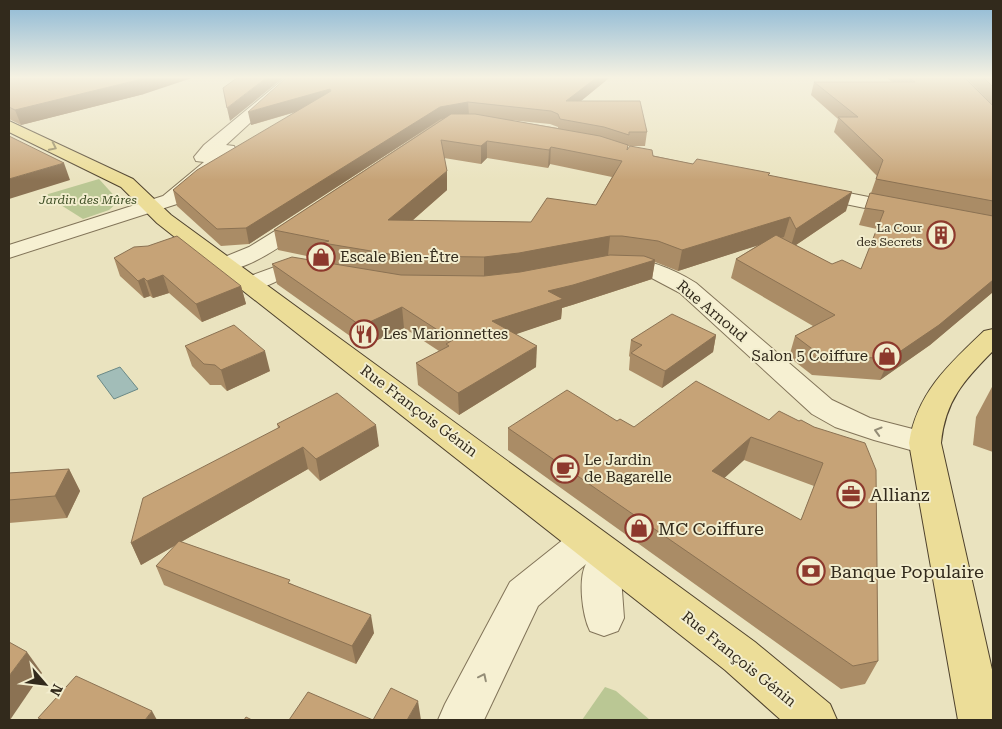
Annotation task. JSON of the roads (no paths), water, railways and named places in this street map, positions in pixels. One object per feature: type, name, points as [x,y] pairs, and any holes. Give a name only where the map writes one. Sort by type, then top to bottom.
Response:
[{"type":"main road","name":"Rue François Génin","points":[[9,126],[123,180],[164,219],[740,656],[814,720]]},
{"type":"main road","points":[[981,720],[925,443],[926,425],[934,404],[960,368],[993,336]]},
{"type":"street","points":[[9,252],[170,200],[228,150],[210,149],[253,112]]},
{"type":"street","points":[[795,189],[924,214]]},
{"type":"street","points":[[225,265],[258,252],[318,212]]},
{"type":"street","points":[[258,252],[268,256],[275,262],[330,274]]},
{"type":"street","name":"Rue Arnoud","points":[[598,267],[620,264],[653,269],[668,274],[688,288],[822,407],[840,418],[874,430],[925,443]]},
{"type":"street","points":[[250,284],[294,267]]},
{"type":"street","points":[[461,720],[524,594],[600,551],[604,618]]},
{"type":"water","points":[[120,367],[138,389],[114,399],[97,376]]},
{"type":"place","name":"La Cour des Secrets","points":[[941,235]]},
{"type":"place","name":"Escale Bien-Être","points":[[321,257]]},
{"type":"place","name":"Les Marionnettes","points":[[364,334]]},
{"type":"place","name":"Salon 5 Coiffure","points":[[887,356]]},
{"type":"place","name":"Le Jardin de Bagarelle","points":[[565,469]]},
{"type":"place","name":"Allianz","points":[[851,494]]},
{"type":"place","name":"MC Coiffure","points":[[639,528]]},
{"type":"place","name":"Banque Populaire","points":[[811,571]]},
{"type":"park label","name":"Jardin des Mûres","points":[[88,200]]}]
